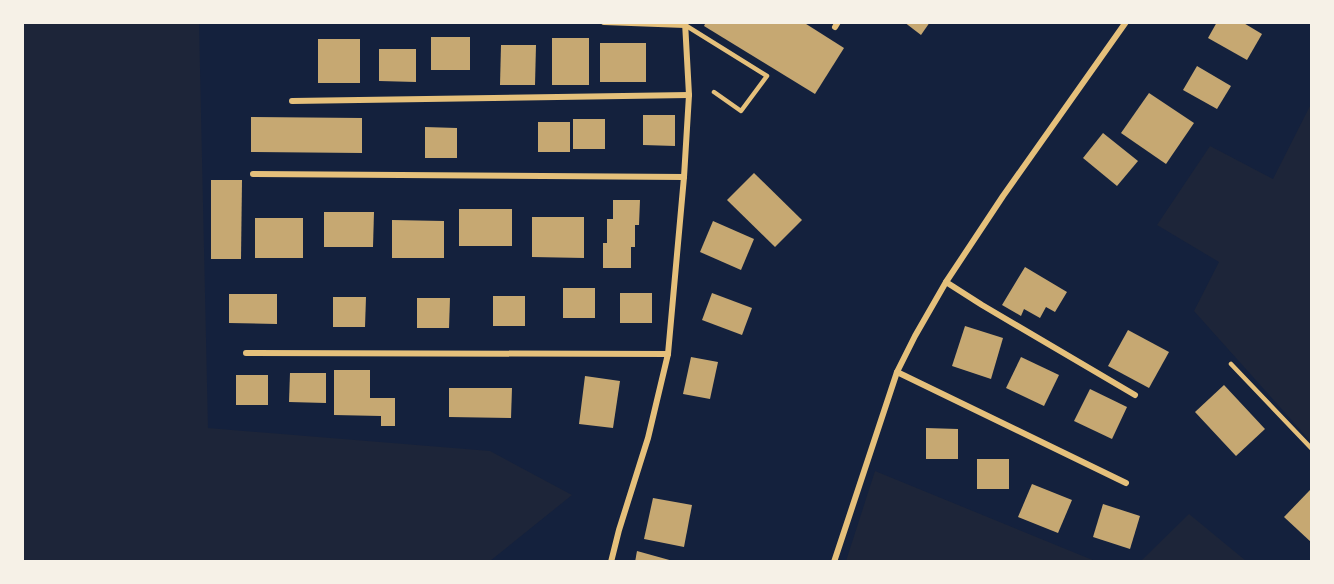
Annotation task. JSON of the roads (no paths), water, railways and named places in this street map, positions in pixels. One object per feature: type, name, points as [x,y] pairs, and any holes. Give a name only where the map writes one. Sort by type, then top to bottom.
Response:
[{"type":"street","points":[[604,22],[685,24],[689,95],[668,354],[648,438],[611,561]]},
{"type":"street","points":[[834,561],[897,372],[915,336],[946,282],[1003,196],[1126,22]]},
{"type":"street","points":[[292,101],[689,95]]},
{"type":"street","points":[[253,174],[684,177]]},
{"type":"street","points":[[946,282],[1135,395]]},
{"type":"street","points":[[246,353],[668,354]]},
{"type":"street","points":[[897,372],[1126,483]]},
{"type":"lane","points":[[685,24],[767,76],[741,111],[714,92]]},
{"type":"lane","points":[[1231,364],[1311,449]]}]
